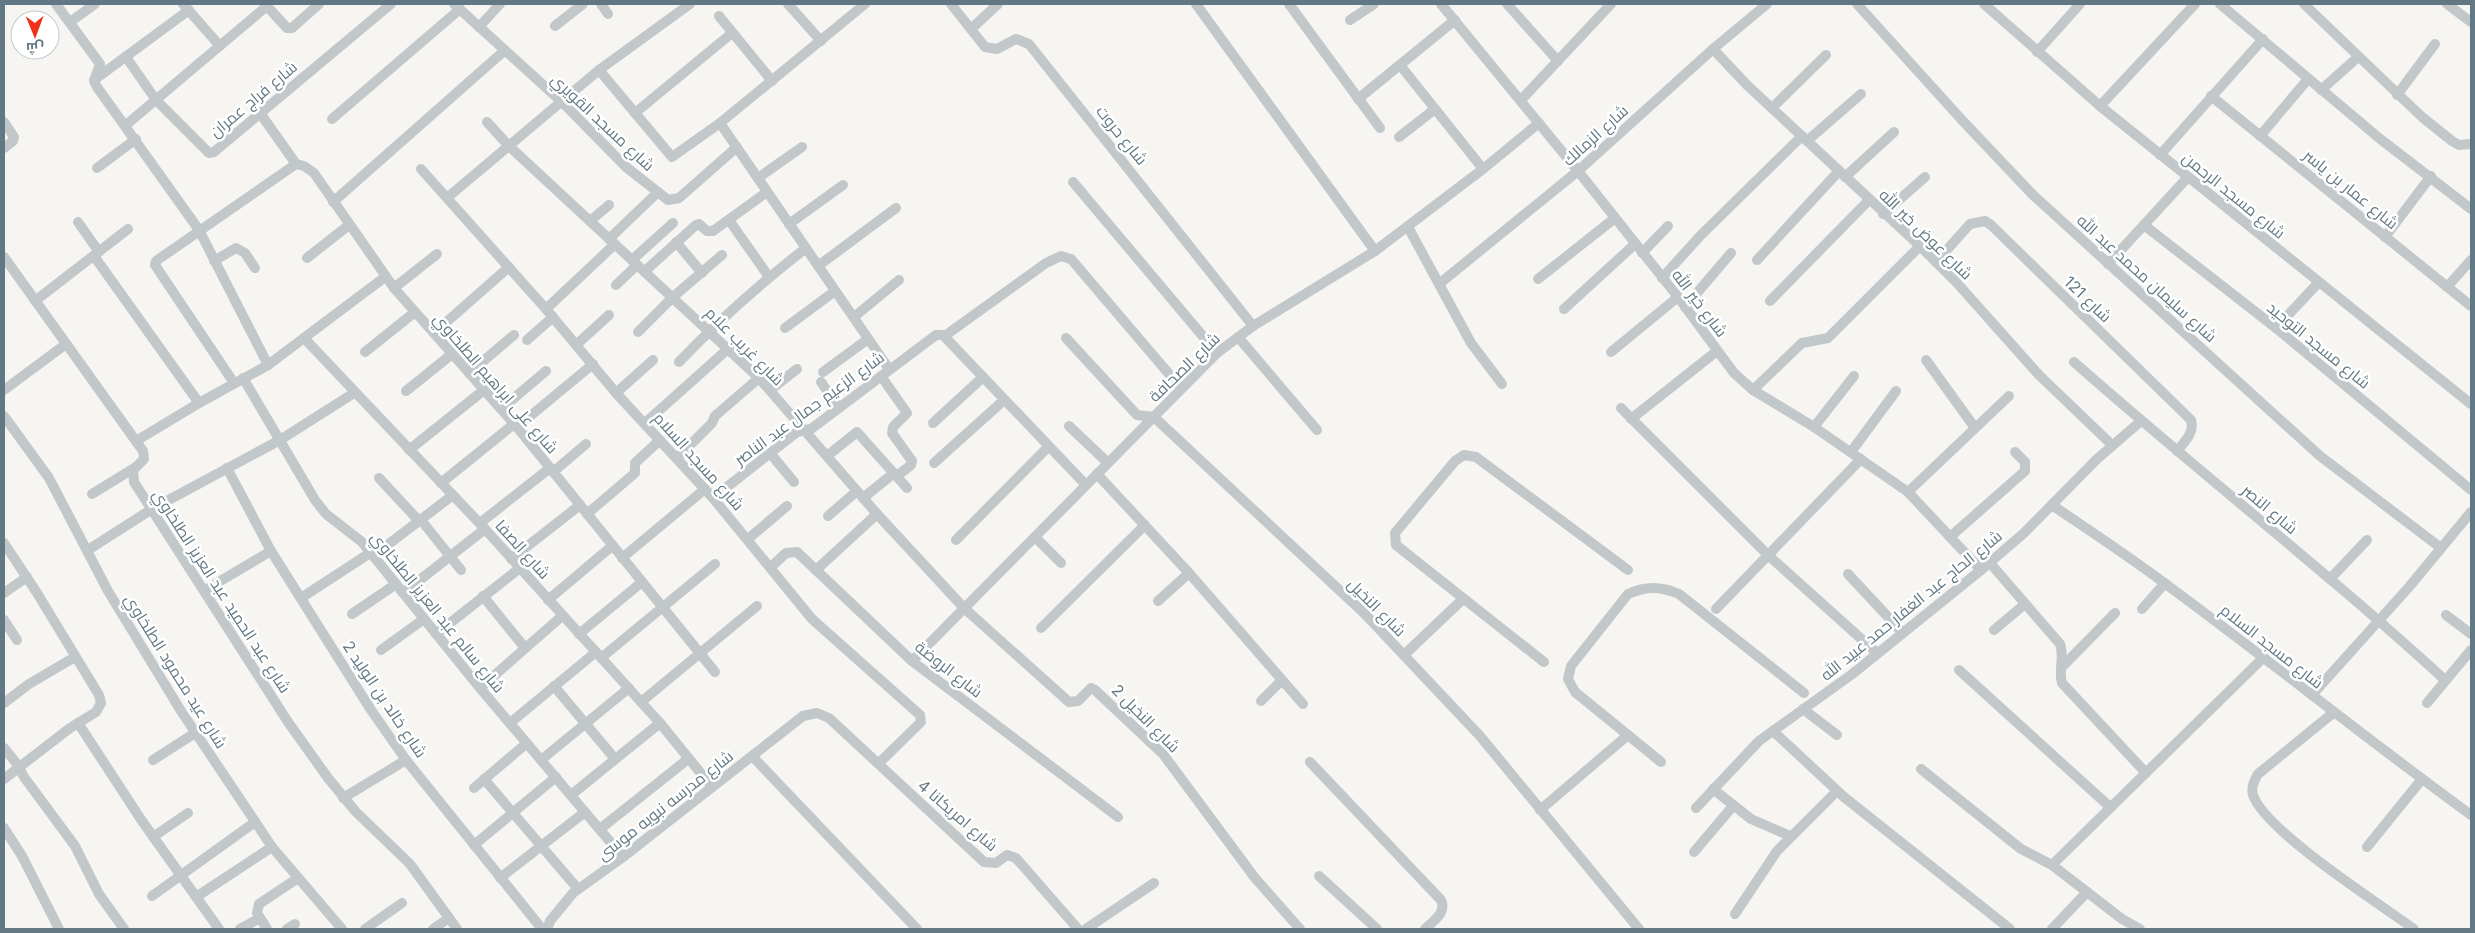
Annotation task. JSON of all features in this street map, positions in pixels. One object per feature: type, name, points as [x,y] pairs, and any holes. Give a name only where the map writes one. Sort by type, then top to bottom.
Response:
[{"type":"street","points":[[56,4],[100,64],[94,81]]},
{"type":"street","points":[[70,22],[95,4]]},
{"type":"street","points":[[126,125],[266,5],[287,28],[292,28],[319,4]]},
{"type":"street","name":"شارع فراج عمران","points":[[126,57],[156,100],[209,153],[214,152],[390,4]]},
{"type":"street","points":[[479,27],[500,4]]},
{"type":"street","points":[[555,26],[583,4]]},
{"type":"street","points":[[601,4],[608,14]]},
{"type":"street","points":[[448,197],[599,70],[688,4]]},
{"type":"street","points":[[599,70],[673,157],[720,123],[865,4]]},
{"type":"street","name":"شارع حروت","points":[[951,4],[988,48],[997,48],[1016,38],[1029,44],[1253,326]]},
{"type":"street","points":[[971,29],[998,4]]},
{"type":"street","points":[[1196,4],[1375,251]]},
{"type":"street","points":[[1289,4],[1380,128]]},
{"type":"street","points":[[1350,20],[1374,4]]},
{"type":"street","name":"شارع خير الله","points":[[1441,4],[1578,171],[1685,306],[1734,373],[1753,390],[1814,427],[1908,492],[1981,570]]},
{"type":"street","points":[[1507,4],[1558,61]]},
{"type":"street","points":[[1521,100],[1611,4]]},
{"type":"street","name":"شارع الزمالك","points":[[1439,284],[1578,171],[1713,49],[1767,4]]},
{"type":"street","name":"شارع سليمان محمد عبد الله","points":[[1857,4],[2002,164],[2108,264],[2320,456],[2441,548]]},
{"type":"street","name":"شارع مسجد الرحمن","points":[[1984,4],[2100,106],[2471,404]]},
{"type":"street","points":[[2037,52],[2080,4]]},
{"type":"street","points":[[2100,106],[2195,4]]},
{"type":"street","points":[[2220,4],[2321,90],[2471,209]]},
{"type":"street","points":[[2304,4],[2397,95],[2452,142],[2459,145],[2471,144]]},
{"type":"street","points":[[2447,4],[2471,22]]},
{"type":"street","points":[[793,5],[821,41]]},
{"type":"street","points":[[94,81],[186,7],[220,46]]},
{"type":"street","points":[[332,119],[457,7]]},
{"type":"street","name":"شارع مسجد القويري","points":[[457,7],[504,52],[563,102],[626,167],[668,200],[678,198],[737,147]]},
{"type":"street","points":[[719,16],[772,81]]},
{"type":"street","points":[[1358,98],[1455,20]]},
{"type":"street","points":[[635,113],[732,33]]},
{"type":"street","points":[[2160,155],[2262,39]]},
{"type":"street","points":[[2397,95],[2436,44]]},
{"type":"street","name":"شارع عوض خير الله","points":[[1713,49],[1883,214],[1920,246],[2039,375],[2112,445]]},
{"type":"street","points":[[332,202],[504,52]]},
{"type":"street","points":[[1772,108],[1826,56]]},
{"type":"street","points":[[2321,90],[2358,57]]},
{"type":"street","points":[[1400,65],[1483,169]]},
{"type":"street","points":[[2260,136],[2308,79]]},
{"type":"street","points":[[94,81],[199,230],[268,365]]},
{"type":"street","points":[[1662,278],[1701,236],[1805,139],[1861,94]]},
{"type":"street","name":"شارع عمار بن ياسر","points":[[2211,96],[2471,306]]},
{"type":"street","points":[[1399,137],[1434,108]]},
{"type":"street","name":"شارع على ابراهيم الطلخاوي","points":[[260,113],[296,164],[304,166],[314,173],[385,277],[501,408],[715,672]]},
{"type":"street","points":[[4,122],[13,133],[13,141],[4,148]]},
{"type":"street","name":"شارع غريب علام","points":[[487,122],[509,146],[729,348],[759,378],[877,514],[964,608]]},
{"type":"street","name":"شارع الصحافة","points":[[912,661],[1217,353],[1253,326],[1375,251],[1483,169],[1539,122]]},
{"type":"street","points":[[720,123],[854,317],[868,339],[907,413],[892,430],[912,462],[911,465],[860,494],[828,516]]},
{"type":"street","points":[[1757,260],[1842,174],[1894,132]]},
{"type":"street","points":[[97,168],[136,139]]},
{"type":"street","points":[[758,178],[802,147]]},
{"type":"street","points":[[199,230],[296,164]]},
{"type":"street","name":"شارع مسجد السلام","points":[[421,169],[448,197],[553,317],[616,393],[706,489],[812,619],[920,715],[920,722],[879,763]]},
{"type":"street","points":[[2386,237],[2431,176]]},
{"type":"street","points":[[1883,214],[1925,177]]},
{"type":"street","points":[[2108,264],[2188,177]]},
{"type":"street","points":[[1073,182],[1217,353]]},
{"type":"street","points":[[790,224],[843,185]]},
{"type":"street","points":[[546,309],[658,192]]},
{"type":"street","points":[[638,265],[676,242],[696,225],[702,225],[710,232],[767,192]]},
{"type":"street","points":[[1770,301],[1869,200]]},
{"type":"street","points":[[590,221],[609,205]]},
{"type":"street","points":[[818,266],[896,208]]},
{"type":"street","points":[[1538,279],[1615,218]]},
{"type":"street","points":[[729,220],[769,276]]},
{"type":"street","points":[[78,222],[96,254],[199,403]]},
{"type":"street","name":"شارع 121","points":[[1936,262],[1970,224],[1985,222],[1991,225],[2191,420],[2193,426],[2191,432],[2177,451]]},
{"type":"street","points":[[616,285],[638,265],[673,223]]},
{"type":"street","points":[[308,258],[349,225]]},
{"type":"street","name":"شارع مسجد التوحيد","points":[[2144,225],[2276,328],[2471,490]]},
{"type":"street","points":[[1642,253],[1668,226]]},
{"type":"street","points":[[1408,227],[1471,343],[1502,384]]},
{"type":"street","points":[[35,301],[128,230]]},
{"type":"street","name":"شارع سالم عبد العزيز الطلخاوي","points":[[199,230],[160,256],[155,265],[280,440],[315,500],[326,514],[349,530],[372,555],[480,688],[623,856]]},
{"type":"street","points":[[676,242],[702,273]]},
{"type":"street","points":[[1564,309],[1634,244]]},
{"type":"street","points":[[1753,390],[1802,343],[1811,340],[1821,341],[1828,338],[1920,246]]},
{"type":"street","points":[[214,261],[236,248],[245,253],[255,268]]},
{"type":"street","points":[[679,362],[709,330],[769,276],[806,248]]},
{"type":"street","points":[[1685,306],[1730,253]]},
{"type":"street","points":[[394,288],[437,254]]},
{"type":"street","points":[[638,332],[673,297],[722,256]]},
{"type":"street","name":"شارع الزعيم جمال عبد الناصر","points":[[713,498],[797,432],[806,431],[839,408],[936,334],[944,336],[1046,263],[1061,256],[1071,259],[1181,388]]},
{"type":"street","name":"شارع عبد الحميد عبد العزيز الطلخاوي","points":[[4,257],[136,441],[145,456],[143,461],[136,467],[133,478],[288,722],[343,798],[410,864],[457,929]]},
{"type":"street","points":[[2446,287],[2471,260]]},
{"type":"street","points":[[434,333],[509,267]]},
{"type":"street","points":[[136,441],[268,365],[385,277]]},
{"type":"street","points":[[854,317],[899,280]]},
{"type":"street","points":[[2276,328],[2319,282]]},
{"type":"street","points":[[785,328],[836,291]]},
{"type":"street","points":[[1611,352],[1678,297]]},
{"type":"street","points":[[365,352],[416,312]]},
{"type":"street","points":[[576,345],[609,315]]},
{"type":"street","points":[[527,340],[553,317]]},
{"type":"street","points":[[469,373],[514,335]]},
{"type":"street","points":[[944,336],[1003,401],[1086,485]]},
{"type":"street","name":"شارع الصفا","points":[[304,338],[512,559],[660,723],[712,787]]},
{"type":"street","name":"شارع النخيل","points":[[1066,338],[1137,415],[1154,417],[1365,614],[1480,736],[1640,929]]},
{"type":"street","points":[[1238,338],[1317,430]]},
{"type":"street","points":[[839,408],[822,377],[868,339]]},
{"type":"street","points":[[4,390],[66,344]]},
{"type":"street","points":[[645,424],[729,348]]},
{"type":"street","points":[[1632,419],[1717,350]]},
{"type":"street","points":[[406,391],[452,354]]},
{"type":"street","points":[[616,393],[653,360]]},
{"type":"street","points":[[1926,360],[1975,428]]},
{"type":"street","name":"شارع النصر","points":[[2074,362],[2141,421],[2379,620],[2445,680]]},
{"type":"street","points":[[441,483],[593,364]]},
{"type":"street","points":[[770,390],[797,369]]},
{"type":"street","points":[[501,408],[546,371]]},
{"type":"street","points":[[1814,427],[1854,376]]},
{"type":"street","points":[[677,458],[712,423],[715,416],[759,378]]},
{"type":"street","points":[[933,423],[982,378]]},
{"type":"street","points":[[409,450],[484,390]]},
{"type":"street","points":[[1851,452],[1896,391]]},
{"type":"street","points":[[88,550],[152,509],[280,440],[354,393]]},
{"type":"street","points":[[1908,492],[2009,396]]},
{"type":"street","points":[[934,463],[1003,401]]},
{"type":"street","points":[[1621,408],[1769,556],[1878,653]]},
{"type":"street","name":"شارع عيد محمود الطلخاوي","points":[[4,416],[49,478],[136,640],[195,733],[272,847],[342,929]]},
{"type":"street","name":"شارع الحاج عبد الغفار حمد عبيد الله","points":[[1696,808],[1737,762],[1773,731],[1878,653],[1990,563],[2112,445],[2141,421]]},
{"type":"street","points":[[1069,426],[1108,463]]},
{"type":"street","points":[[827,456],[857,432],[907,488]]},
{"type":"street","points":[[587,514],[634,473],[635,463],[660,440]]},
{"type":"street","points":[[403,594],[450,556],[482,526],[586,444]]},
{"type":"street","points":[[956,540],[1048,447]]},
{"type":"street","points":[[1950,537],[2021,476],[2026,466],[2025,462],[2015,452]]},
{"type":"street","points":[[770,453],[794,482]]},
{"type":"street","points":[[1544,662],[1399,548],[1394,537],[1455,461],[1464,455],[1476,457],[1628,570]]},
{"type":"street","points":[[1716,609],[1861,459]]},
{"type":"street","points":[[92,494],[136,467]]},
{"type":"street","name":"شارع خالد بن الوليد 2","points":[[227,468],[271,551],[371,710],[406,760],[542,929]]},
{"type":"street","points":[[1097,474],[1189,573],[1303,704]]},
{"type":"street","points":[[380,478],[420,520],[461,570]]},
{"type":"street","points":[[622,558],[706,489]]},
{"type":"street","points":[[301,598],[372,555],[453,495]]},
{"type":"street","points":[[512,559],[580,505]]},
{"type":"street","name":"شارع مسجد السلام","points":[[2052,505],[2165,583],[2264,657],[2333,713],[2471,815]]},
{"type":"street","points":[[748,539],[787,506]]},
{"type":"street","points":[[2312,695],[2471,512]]},
{"type":"street","points":[[816,570],[877,514]]},
{"type":"street","points":[[1041,628],[1145,525]]},
{"type":"street","points":[[1035,537],[1061,563]]},
{"type":"street","points":[[2330,579],[2367,540]]},
{"type":"street","points":[[4,543],[27,577],[99,696],[100,707],[96,712],[78,723],[4,779]]},
{"type":"street","points":[[548,600],[612,546]]},
{"type":"street","points":[[205,590],[271,551]]},
{"type":"street","name":"شارع الروضة","points":[[771,567],[786,553],[791,551],[797,552],[912,661],[1118,817]]},
{"type":"street","points":[[1990,563],[2060,644],[2062,651],[2060,675],[2062,683],[2146,773]]},
{"type":"street","points":[[510,723],[554,686],[598,655],[715,564]]},
{"type":"street","points":[[436,634],[520,568]]},
{"type":"street","points":[[1158,601],[1189,573]]},
{"type":"street","points":[[1848,574],[1902,632]]},
{"type":"street","points":[[4,593],[27,577]]},
{"type":"street","points":[[578,634],[642,582]]},
{"type":"street","points":[[2142,609],[2165,583]]},
{"type":"street","points":[[352,614],[396,584]]},
{"type":"street","points":[[1661,762],[1575,692],[1568,680],[1568,672],[1571,666],[1628,594],[1640,589],[1666,589],[1679,594],[1804,694]]},
{"type":"street","points":[[483,596],[525,648]]},
{"type":"street","points":[[1404,655],[1463,598]]},
{"type":"street","points":[[1994,630],[2025,604]]},
{"type":"street","points":[[641,702],[757,606]]},
{"type":"street","name":"شارع النخيل 2","points":[[964,608],[1069,702],[1078,701],[1091,688],[1095,690],[1163,754],[1255,878],[1300,929]]},
{"type":"street","points":[[2062,667],[2115,613]]},
{"type":"street","points":[[2446,615],[2471,634]]},
{"type":"street","points":[[480,688],[562,616]]},
{"type":"street","points":[[380,650],[424,619]]},
{"type":"street","points":[[4,620],[16,640]]},
{"type":"street","points":[[2427,703],[2471,650]]},
{"type":"street","points":[[4,703],[28,684],[75,657]]},
{"type":"street","points":[[2052,865],[2264,657]]},
{"type":"street","points":[[1959,670],[2110,808]]},
{"type":"street","points":[[1261,701],[1282,680]]},
{"type":"street","points":[[554,686],[616,759]]},
{"type":"street","points":[[541,760],[629,688]]},
{"type":"street","points":[[1803,709],[1837,735]]},
{"type":"street","name":"شارع امريكانا 4","points":[[811,713],[829,718],[984,862],[996,864],[1008,855],[1016,858],[1078,929]]},
{"type":"street","name":"شارع مدرسه نبويه موسى","points":[[547,929],[562,905],[578,889],[803,716],[811,713]]},
{"type":"street","points":[[2333,713],[2258,774],[2252,784],[2253,795],[2265,814],[2290,839],[2414,929]]},
{"type":"street","points":[[78,723],[153,837],[217,929]]},
{"type":"street","points":[[571,795],[660,723]]},
{"type":"street","points":[[1773,731],[1837,791],[2010,929]]},
{"type":"street","points":[[153,760],[195,733]]},
{"type":"street","points":[[1540,810],[1628,735]]},
{"type":"street","points":[[474,788],[527,743]]},
{"type":"street","points":[[4,748],[75,846],[99,894],[124,929]]},
{"type":"street","points":[[752,756],[917,929]]},
{"type":"street","points":[[600,829],[688,759]]},
{"type":"street","points":[[343,798],[406,760]]},
{"type":"street","points":[[1310,762],[1441,900],[1443,907],[1441,913],[1425,929]]},
{"type":"street","points":[[1920,768],[2021,848],[2052,865],[2122,920],[2140,929]]},
{"type":"street","points":[[474,845],[556,777]]},
{"type":"street","points":[[484,779],[578,889]]},
{"type":"street","points":[[2367,847],[2422,779]]},
{"type":"street","points":[[1714,788],[1733,806],[1751,819],[1790,836]]},
{"type":"street","points":[[1735,914],[1777,851],[1837,791]]},
{"type":"street","points":[[1694,852],[1733,806]]},
{"type":"street","points":[[500,878],[586,812]]},
{"type":"street","points":[[153,837],[188,813]]},
{"type":"street","points":[[152,896],[255,822]]},
{"type":"street","points":[[4,828],[22,856],[59,929]]},
{"type":"street","points":[[196,897],[272,847]]},
{"type":"street","points":[[1319,876],[1377,929]]},
{"type":"street","points":[[267,929],[257,913],[259,904],[298,878]]},
{"type":"street","points":[[1086,929],[1154,883]]},
{"type":"street","points":[[2052,929],[2087,892]]},
{"type":"street","points":[[365,929],[402,904]]},
{"type":"street","points":[[240,929],[260,918]]},
{"type":"street","points":[[433,929],[449,918]]}]
